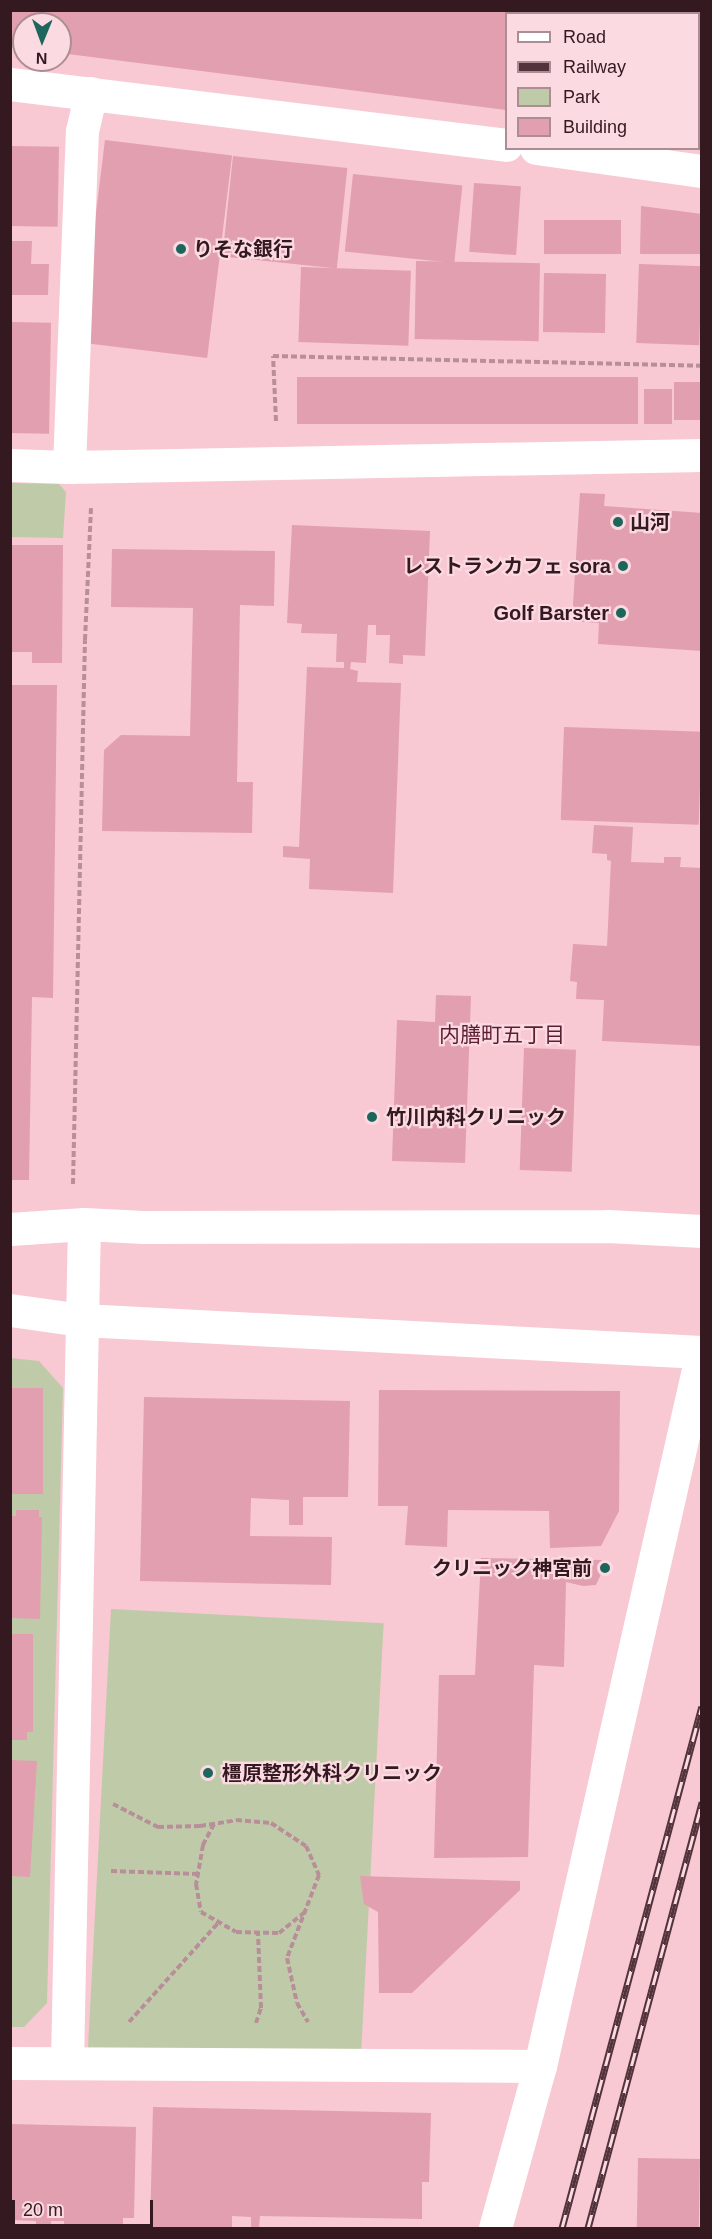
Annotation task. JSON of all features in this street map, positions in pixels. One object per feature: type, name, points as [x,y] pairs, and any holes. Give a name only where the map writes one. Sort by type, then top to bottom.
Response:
[{"type":"street","points":[[10,84],[505,145]]},
{"type":"street","points":[[80,467],[81,131],[91,93]]},
{"type":"street","points":[[569,150],[651,155],[702,171]]},
{"type":"street","points":[[10,465],[80,467],[702,455]]},
{"type":"street","points":[[10,1229],[84,1224],[143,1227],[608,1226],[702,1231]]},
{"type":"street","points":[[79,2063],[71,1869],[84,1224]]},
{"type":"street","points":[[10,1310],[82,1320],[702,1352],[540,2067],[495,2229]]},
{"type":"street","points":[[10,2062],[540,2067]]},
{"type":"path","points":[[278,463],[273,356],[702,366]]},
{"type":"path","points":[[73,1188],[85,640],[80,467]]},
{"type":"path","points":[[73,1784],[158,1827],[200,1827],[236,1820],[271,1823],[306,1846],[319,1875],[287,1958],[297,2003],[333,2064]]},
{"type":"path","points":[[214,1824],[203,1845],[196,1884],[201,1912],[236,1932],[279,1933],[306,1910]]},
{"type":"path","points":[[71,1869],[198,1874]]},
{"type":"path","points":[[79,2063],[219,1922]]},
{"type":"path","points":[[243,2064],[261,2008],[258,1932]]},
{"type":"green space","points":[[11,483],[59,484],[66,492],[63,538],[11,537]]},
{"type":"green space","points":[[11,1358],[39,1361],[63,1388],[47,2003],[24,2027],[11,2027]]},
{"type":"green space","points":[[111,1609],[384,1623],[360,2077],[87,2062]]},
{"type":"building","points":[[10,10],[605,10],[604,12],[505,12],[505,110],[72,55],[72,12],[12,12],[12,47],[10,47]]},
{"type":"building","points":[[105,140],[232,156],[207,358],[80,342]]},
{"type":"building","points":[[10,146],[59,147],[58,227],[10,226]]},
{"type":"building","points":[[233,156],[347,168],[337,268],[222,256]]},
{"type":"building","points":[[353,174],[462,185],[454,263],[345,252]]},
{"type":"building","points":[[474,183],[521,186],[516,255],[469,252]]},
{"type":"building","points":[[641,206],[702,214],[702,254],[640,254]]},
{"type":"building","points":[[544,220],[621,220],[621,254],[544,254]]},
{"type":"building","points":[[10,241],[32,241],[31,264],[49,264],[48,295],[10,295]]},
{"type":"building","points":[[416,261],[540,263],[539,341],[415,339]]},
{"type":"building","points":[[639,264],[702,266],[699,345],[636,343]]},
{"type":"building","points":[[301,267],[411,271],[408,346],[298,342]]},
{"type":"building","points":[[544,273],[606,274],[605,333],[543,332]]},
{"type":"building","points":[[10,322],[51,323],[49,434],[10,433]]},
{"type":"building","points":[[297,377],[638,377],[638,424],[297,424]]},
{"type":"building","points":[[674,382],[702,382],[702,420],[674,420]]},
{"type":"building","points":[[644,389],[672,389],[672,424],[644,424]]},
{"type":"building","points":[[580,493],[605,494],[604,506],[702,513],[702,651],[598,644],[599,623],[572,621]]},
{"type":"building","points":[[292,525],[430,531],[425,656],[403,655],[403,664],[389,663],[390,635],[376,635],[376,625],[368,625],[366,663],[351,662],[350,669],[358,671],[357,682],[401,683],[393,893],[309,889],[310,859],[283,857],[283,846],[299,847],[307,667],[344,668],[344,662],[336,662],[337,634],[301,633],[302,624],[287,623]]},
{"type":"building","points":[[10,545],[63,545],[62,663],[32,663],[32,652],[10,652]]},
{"type":"building","points":[[112,549],[275,551],[274,606],[240,605],[237,782],[253,782],[252,833],[102,831],[104,750],[121,735],[190,736],[193,608],[111,607]]},
{"type":"building","points":[[10,685],[57,685],[53,998],[32,997],[29,1180],[10,1180]]},
{"type":"building","points":[[564,727],[702,732],[699,825],[561,820]]},
{"type":"building","points":[[594,825],[633,827],[631,862],[664,863],[664,857],[681,857],[680,867],[702,868],[702,1046],[602,1041],[604,1000],[576,999],[577,982],[570,981],[573,944],[607,946],[611,861],[607,860],[607,854],[592,853]]},
{"type":"building","points":[[436,995],[471,996],[465,1163],[392,1161],[397,1020],[435,1022]]},
{"type":"building","points":[[524,1048],[576,1050],[572,1172],[520,1170]]},
{"type":"building","points":[[10,1388],[43,1388],[43,1494],[10,1494]]},
{"type":"building","points":[[379,1390],[620,1391],[619,1511],[601,1546],[550,1548],[549,1511],[448,1510],[447,1547],[405,1545],[408,1506],[378,1506]]},
{"type":"building","points":[[144,1397],[350,1401],[348,1497],[303,1497],[303,1525],[289,1525],[289,1500],[251,1498],[250,1536],[332,1537],[331,1585],[140,1581]]},
{"type":"building","points":[[16,1510],[39,1510],[39,1517],[42,1517],[40,1619],[10,1618],[10,1516],[16,1516]]},
{"type":"building","points":[[481,1558],[602,1560],[601,1574],[596,1585],[583,1586],[566,1582],[564,1667],[534,1665],[528,1857],[434,1858],[439,1675],[475,1675]]},
{"type":"building","points":[[10,1634],[33,1634],[33,1732],[27,1732],[27,1740],[10,1740]]},
{"type":"building","points":[[10,1760],[37,1761],[30,1877],[10,1876]]},
{"type":"building","points":[[360,1876],[520,1881],[520,1890],[412,1993],[379,1993],[378,1912],[364,1904]]},
{"type":"building","points":[[153,2107],[431,2113],[429,2182],[422,2182],[422,2219],[260,2216],[259,2228],[251,2228],[251,2217],[232,2216],[232,2228],[150,2228]]},
{"type":"building","points":[[10,2124],[136,2127],[134,2218],[123,2218],[123,2228],[64,2228],[64,2221],[51,2221],[51,2228],[36,2228],[36,2221],[10,2220]]},
{"type":"building","points":[[638,2158],[700,2159],[699,2228],[637,2227]]},
{"type":"railway","points":[[562,2228],[702,1706]]},
{"type":"railway","points":[[588,2228],[702,1802]]},
{"type":"place","name":"りそな銀行","points":[[181,249]]},
{"type":"place","name":"山河","points":[[618,522]]},
{"type":"place","name":"レストランカフェ sora","points":[[623,566]]},
{"type":"place","name":"Golf Barster","points":[[621,613]]},
{"type":"place","name":"竹川内科クリニック","points":[[372,1117]]},
{"type":"place","name":"クリニック神宮前","points":[[605,1568]]},
{"type":"place","name":"橿原整形外科クリニック","points":[[208,1773]]},
{"type":"district","name":"内膳町五丁目","points":[[502,1035]]}]
